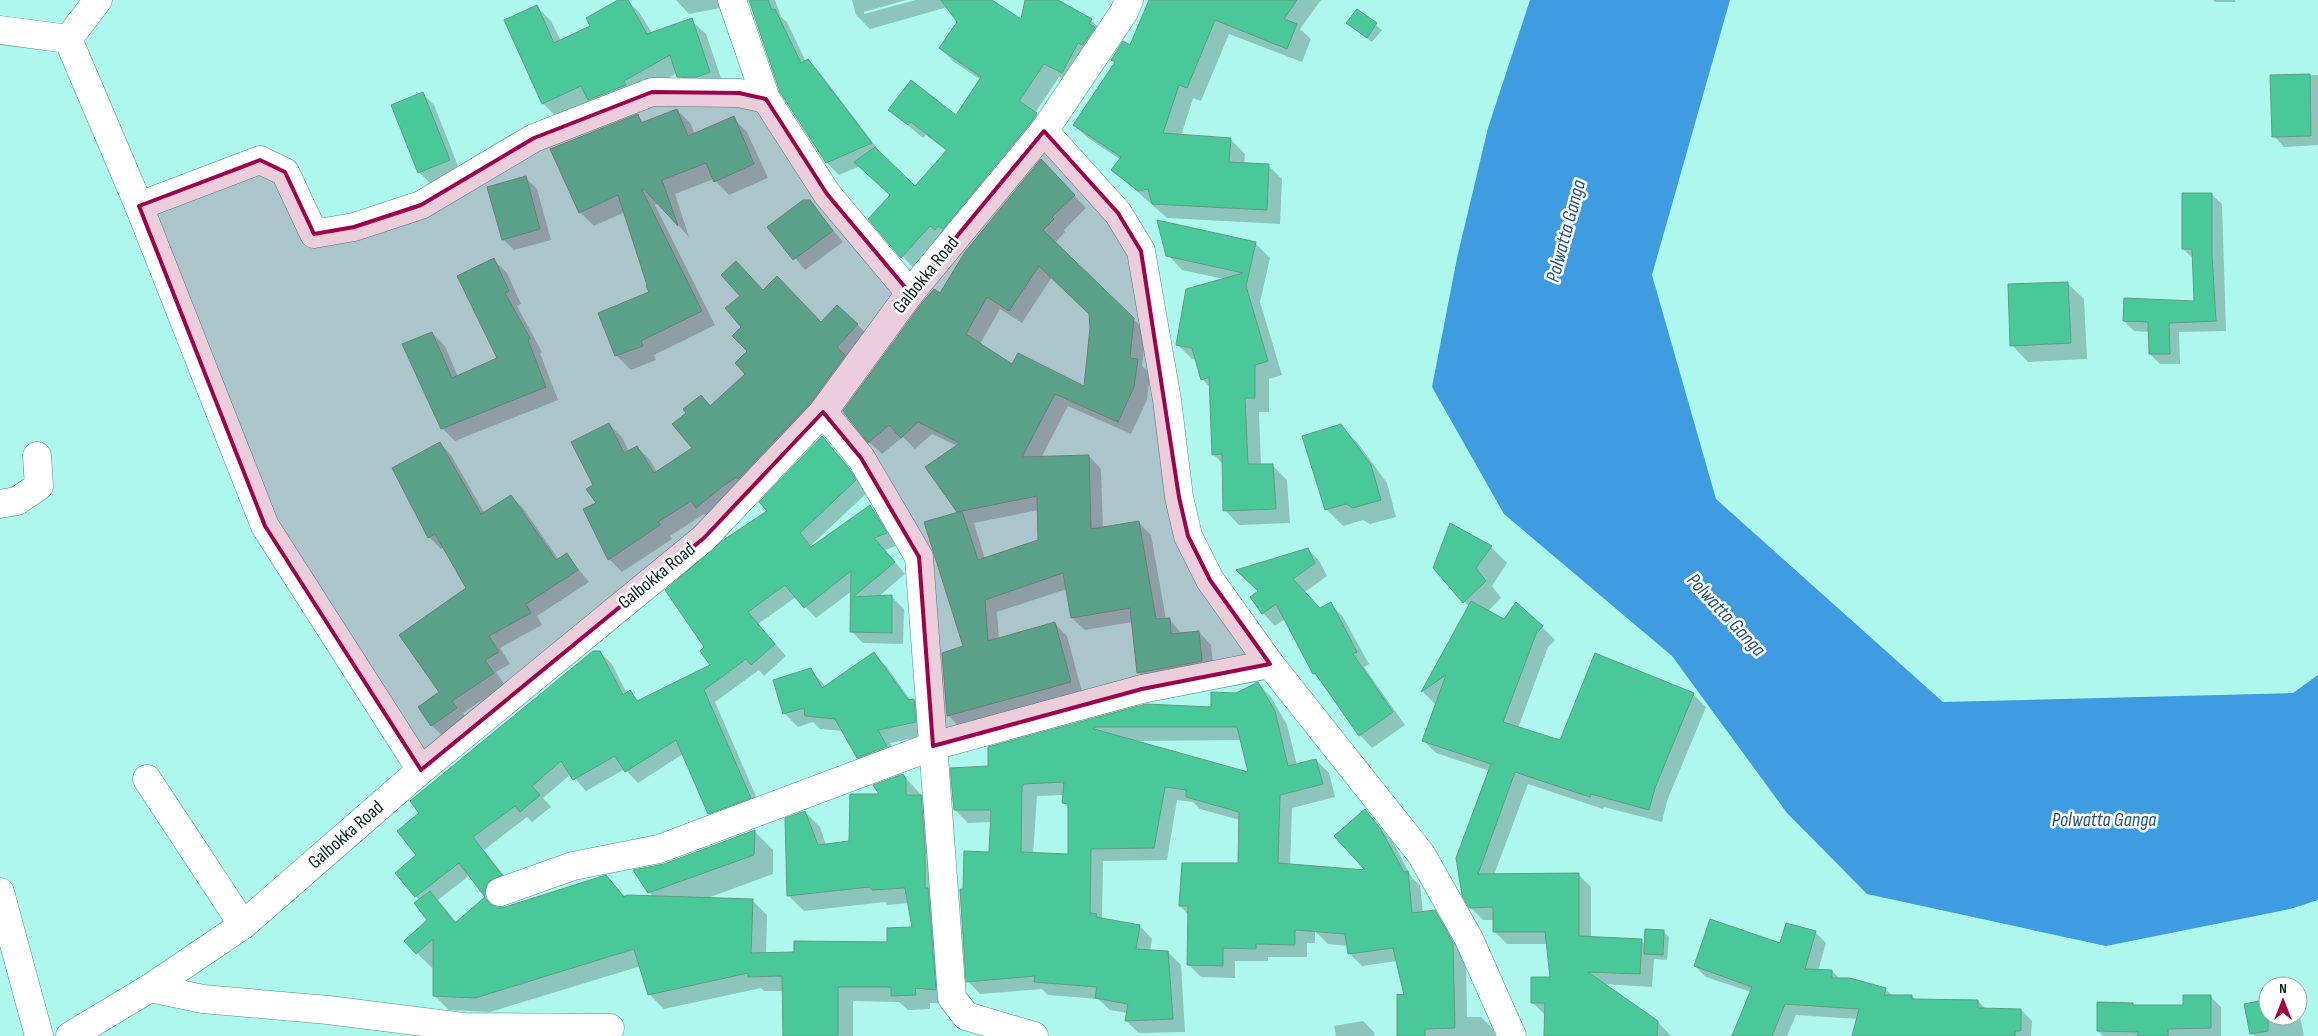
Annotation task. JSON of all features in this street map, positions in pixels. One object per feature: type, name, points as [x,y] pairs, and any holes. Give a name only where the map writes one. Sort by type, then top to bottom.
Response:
[{"type":"street","points":[[68,39],[98,0]]},
{"type":"street","points":[[732,0],[766,99],[827,194],[910,293]]},
{"type":"street","name":"Galbokka Road","points":[[70,1036],[150,988],[243,924],[421,770],[704,538],[823,412],[910,293],[1044,131],[1124,12],[1129,0]]},
{"type":"street","points":[[0,30],[68,39]]},
{"type":"street","points":[[68,39],[139,206],[265,526],[421,770]]},
{"type":"street","points":[[139,206],[260,160],[285,172],[314,234],[354,228],[421,205],[534,138],[652,92],[739,93],[766,99]]},
{"type":"street","points":[[1044,131],[1118,213],[1141,251],[1167,400],[1179,496],[1188,536],[1210,580],[1270,664],[1421,854],[1469,939],[1515,1034]]},
{"type":"street","points":[[823,412],[860,458],[919,557],[952,998],[966,1016],[1034,1036]]},
{"type":"street","points":[[0,504],[17,501],[39,486],[36,456]]},
{"type":"street","points":[[500,892],[573,866],[659,849],[933,746],[1142,689],[1270,664]]},
{"type":"street","points":[[147,779],[243,924]]},
{"type":"street","points":[[0,892],[39,1036]]},
{"type":"street","points":[[150,988],[203,1000],[328,1010],[464,1027],[610,1028]]},
{"type":"highlighted area","points":[[652,92],[739,93],[766,99],[827,194],[910,293],[1044,131],[1118,213],[1141,251],[1179,497],[1188,536],[1210,580],[1270,664],[1142,689],[933,746],[919,557],[861,458],[823,412],[704,538],[421,770],[265,526],[139,206],[260,160],[285,172],[314,234],[354,227],[421,205],[534,138]]},
{"type":"water","name":"Polwatta Ganga","points":[[1530,0],[1730,0],[1652,275],[1716,499],[1943,702],[2293,693],[2318,675],[2318,900],[2290,909],[2106,946],[1867,894],[1787,813],[1672,656],[1504,514],[1432,387],[1457,258],[1488,128]]},
{"type":"building","points":[[618,0],[628,0],[647,34],[692,18],[710,72],[697,77],[677,77],[670,55],[624,81],[626,85],[588,100],[581,86],[542,104],[504,20],[537,5],[554,43],[590,26],[586,18]]},
{"type":"building","points":[[749,0],[768,0],[772,10],[775,9],[801,63],[808,59],[872,143],[826,163],[780,92]]},
{"type":"building","points":[[941,0],[992,0],[1021,19],[1025,0],[1058,0],[1092,19],[1089,24],[1095,27],[1083,45],[1078,43],[1062,73],[1044,64],[1019,101],[1037,113],[1031,122],[943,229],[938,226],[935,230],[930,226],[901,258],[868,219],[890,195],[854,162],[875,147],[915,186],[947,150],[911,122],[908,125],[888,110],[911,80],[956,115],[981,77],[939,48],[957,22]]},
{"type":"building","points":[[1149,0],[1297,0],[1284,19],[1297,24],[1287,49],[1215,20],[1187,88],[1179,85],[1163,133],[1231,138],[1229,162],[1269,164],[1267,210],[1152,204],[1148,189],[1138,191],[1111,170],[1121,157],[1073,125],[1115,62],[1111,60],[1123,41],[1130,45]]},
{"type":"building","points":[[1357,9],[1377,23],[1367,38],[1346,23]]},
{"type":"building","points":[[2310,74],[2311,136],[2272,137],[2270,75]]},
{"type":"building","points":[[423,92],[450,160],[418,173],[391,105]]},
{"type":"building","points":[[677,109],[688,136],[734,116],[754,164],[714,182],[706,163],[662,180],[678,226],[644,189],[642,190],[702,311],[641,341],[643,346],[615,356],[598,313],[649,292],[647,285],[618,195],[579,213],[550,149],[638,114],[641,123]]},
{"type":"building","points":[[1041,159],[1075,195],[1052,217],[1054,219],[1043,230],[1134,318],[1130,358],[1138,359],[1134,387],[1118,422],[1055,394],[1022,457],[1089,455],[1091,529],[1139,521],[1156,619],[1170,618],[1171,634],[1199,631],[1202,661],[1137,673],[1130,608],[1071,618],[1063,573],[985,600],[988,641],[1055,622],[1071,682],[947,716],[942,653],[963,646],[924,522],[962,511],[957,512],[925,467],[960,443],[918,422],[901,438],[889,425],[868,443],[843,411],[922,303],[934,289],[940,293],[965,252]],"holes":[[[1039,266],[1089,314],[1090,328],[1084,386],[1018,353],[1012,364],[966,334],[987,297],[1009,311]],[[1037,496],[1038,540],[978,560],[962,511]]]},
{"type":"building","points":[[526,176],[540,229],[502,240],[487,187]]},
{"type":"building","points":[[2182,193],[2212,193],[2212,255],[2216,321],[2169,323],[2170,354],[2149,354],[2148,322],[2123,321],[2124,298],[2194,301],[2192,249],[2182,249]]},
{"type":"building","points":[[803,200],[810,200],[833,231],[793,260],[767,227]]},
{"type":"building","points":[[1157,220],[1256,242],[1246,286],[1268,361],[1255,365],[1255,398],[1245,398],[1248,464],[1273,464],[1276,509],[1223,511],[1222,454],[1212,455],[1209,377],[1201,380],[1192,348],[1176,345],[1186,289],[1243,273],[1166,256]]},
{"type":"building","points":[[494,258],[509,291],[505,293],[530,338],[528,340],[546,387],[441,429],[402,344],[432,332],[452,378],[497,358],[457,276]]},
{"type":"building","points":[[736,261],[763,290],[777,276],[821,322],[837,305],[858,324],[837,347],[845,355],[811,402],[738,479],[737,477],[723,486],[696,508],[691,501],[658,522],[660,525],[608,560],[583,509],[596,503],[586,489],[593,485],[571,442],[609,423],[624,453],[637,446],[654,473],[692,448],[672,424],[686,413],[683,409],[701,395],[710,406],[745,374],[735,363],[747,351],[732,336],[741,327],[725,308],[740,296],[721,275]]},
{"type":"building","points":[[2068,282],[2071,343],[2010,346],[2008,284]]},
{"type":"building","points":[[1341,424],[1371,465],[1381,500],[1353,508],[1346,504],[1325,510],[1302,436]]},
{"type":"building","points":[[822,436],[848,467],[856,480],[800,533],[811,547],[870,505],[887,533],[874,538],[895,562],[853,597],[892,595],[892,633],[850,632],[851,571],[804,608],[785,585],[748,612],[775,644],[751,665],[746,659],[704,690],[751,798],[708,814],[676,740],[625,772],[615,756],[573,780],[561,761],[532,786],[540,795],[520,812],[515,806],[473,837],[502,875],[488,882],[485,889],[485,897],[459,863],[415,897],[395,873],[416,855],[397,831],[419,813],[410,801],[593,651],[600,651],[623,695],[630,690],[637,701],[710,665],[700,651],[704,647],[665,590],[722,541],[767,511],[759,502]]},
{"type":"building","points":[[440,442],[481,514],[511,495],[556,560],[567,553],[578,570],[526,604],[531,613],[489,636],[499,652],[485,660],[494,673],[452,701],[457,708],[431,726],[418,707],[439,692],[399,635],[466,588],[435,534],[428,538],[392,468]]},
{"type":"building","points":[[1450,523],[1492,546],[1476,568],[1486,581],[1463,603],[1433,568]]},
{"type":"building","points":[[1308,548],[1315,563],[1293,579],[1320,608],[1331,602],[1357,652],[1353,654],[1393,712],[1359,736],[1315,673],[1313,674],[1276,604],[1262,614],[1250,597],[1258,591],[1236,570]]},
{"type":"building","points":[[1471,601],[1504,619],[1516,602],[1543,626],[1536,634],[1503,722],[1560,740],[1595,653],[1694,693],[1655,788],[1649,810],[1591,794],[1590,797],[1515,772],[1478,874],[1579,873],[1579,936],[1642,939],[1640,974],[1588,972],[1658,1021],[1657,1036],[1544,1036],[1545,1003],[1531,1003],[1531,977],[1550,977],[1545,932],[1493,932],[1493,907],[1469,908],[1462,895],[1456,858],[1491,764],[1422,741],[1446,675],[1421,692]]},
{"type":"building","points":[[874,652],[908,700],[914,699],[916,722],[878,730],[887,746],[857,758],[835,719],[805,716],[804,708],[783,714],[773,680],[811,668],[822,688]]},
{"type":"building","points":[[1258,682],[1275,711],[1288,766],[1316,759],[1323,784],[1280,795],[1278,863],[1365,870],[1334,836],[1365,809],[1380,828],[1404,872],[1408,871],[1412,913],[1435,910],[1453,943],[1455,1028],[1425,1029],[1425,1036],[1397,1036],[1397,994],[1404,995],[1393,948],[1348,954],[1345,934],[1295,930],[1295,945],[1256,944],[1256,949],[1223,948],[1223,966],[1187,965],[1188,906],[1179,906],[1182,863],[1238,863],[1239,812],[1186,797],[1186,790],[1165,787],[1154,848],[1091,849],[1090,913],[1097,914],[1096,917],[1140,925],[1136,949],[1168,951],[1173,1019],[1125,1021],[1128,1004],[1095,998],[1097,987],[1034,982],[1035,976],[966,982],[960,889],[963,889],[964,851],[989,852],[991,810],[954,810],[950,768],[988,766],[988,747],[1146,704],[1211,707],[1211,692],[1236,693]],"holes":[[[1094,727],[1237,727],[1248,772],[1094,729]],[[1064,782],[1062,803],[1068,804],[1068,854],[1021,852],[1022,787],[1024,784]]]},
{"type":"building","points":[[903,774],[906,779],[906,795],[921,795],[925,849],[925,888],[928,888],[936,990],[915,988],[916,995],[891,996],[891,987],[838,987],[838,1036],[783,1036],[782,976],[748,977],[748,973],[648,995],[634,949],[475,998],[433,996],[433,939],[416,954],[404,941],[427,920],[414,903],[430,891],[455,923],[485,897],[490,904],[497,907],[505,907],[606,875],[624,897],[627,895],[753,899],[751,953],[794,952],[794,941],[887,942],[887,928],[912,927],[905,888],[872,890],[869,887],[787,896],[785,818],[805,811],[818,845],[849,841],[850,794],[879,794],[873,785]]},
{"type":"building","points":[[755,830],[754,855],[648,893],[633,870],[664,864]]},
{"type":"building","points":[[1710,919],[1780,943],[1786,923],[1816,931],[1805,969],[1832,970],[1832,978],[1850,978],[1886,988],[1884,995],[1912,995],[1912,999],[1978,1000],[1978,1008],[2021,1009],[2021,1031],[2015,1031],[2015,1036],[1852,1036],[1859,1009],[1785,1004],[1772,1036],[1732,1036],[1752,987],[1694,966]]},
{"type":"building","points":[[1645,929],[1664,930],[1663,955],[1644,954]]},
{"type":"building","points":[[2183,995],[2211,995],[2211,1028],[2168,1029],[2168,1036],[2138,1036],[2138,1032],[2097,1031],[2097,1002],[2133,1003],[2133,1005],[2183,1005]]},
{"type":"building","points":[[2258,1001],[2258,1026],[2268,1026],[2268,1031],[2250,1034],[2244,1004]]}]
